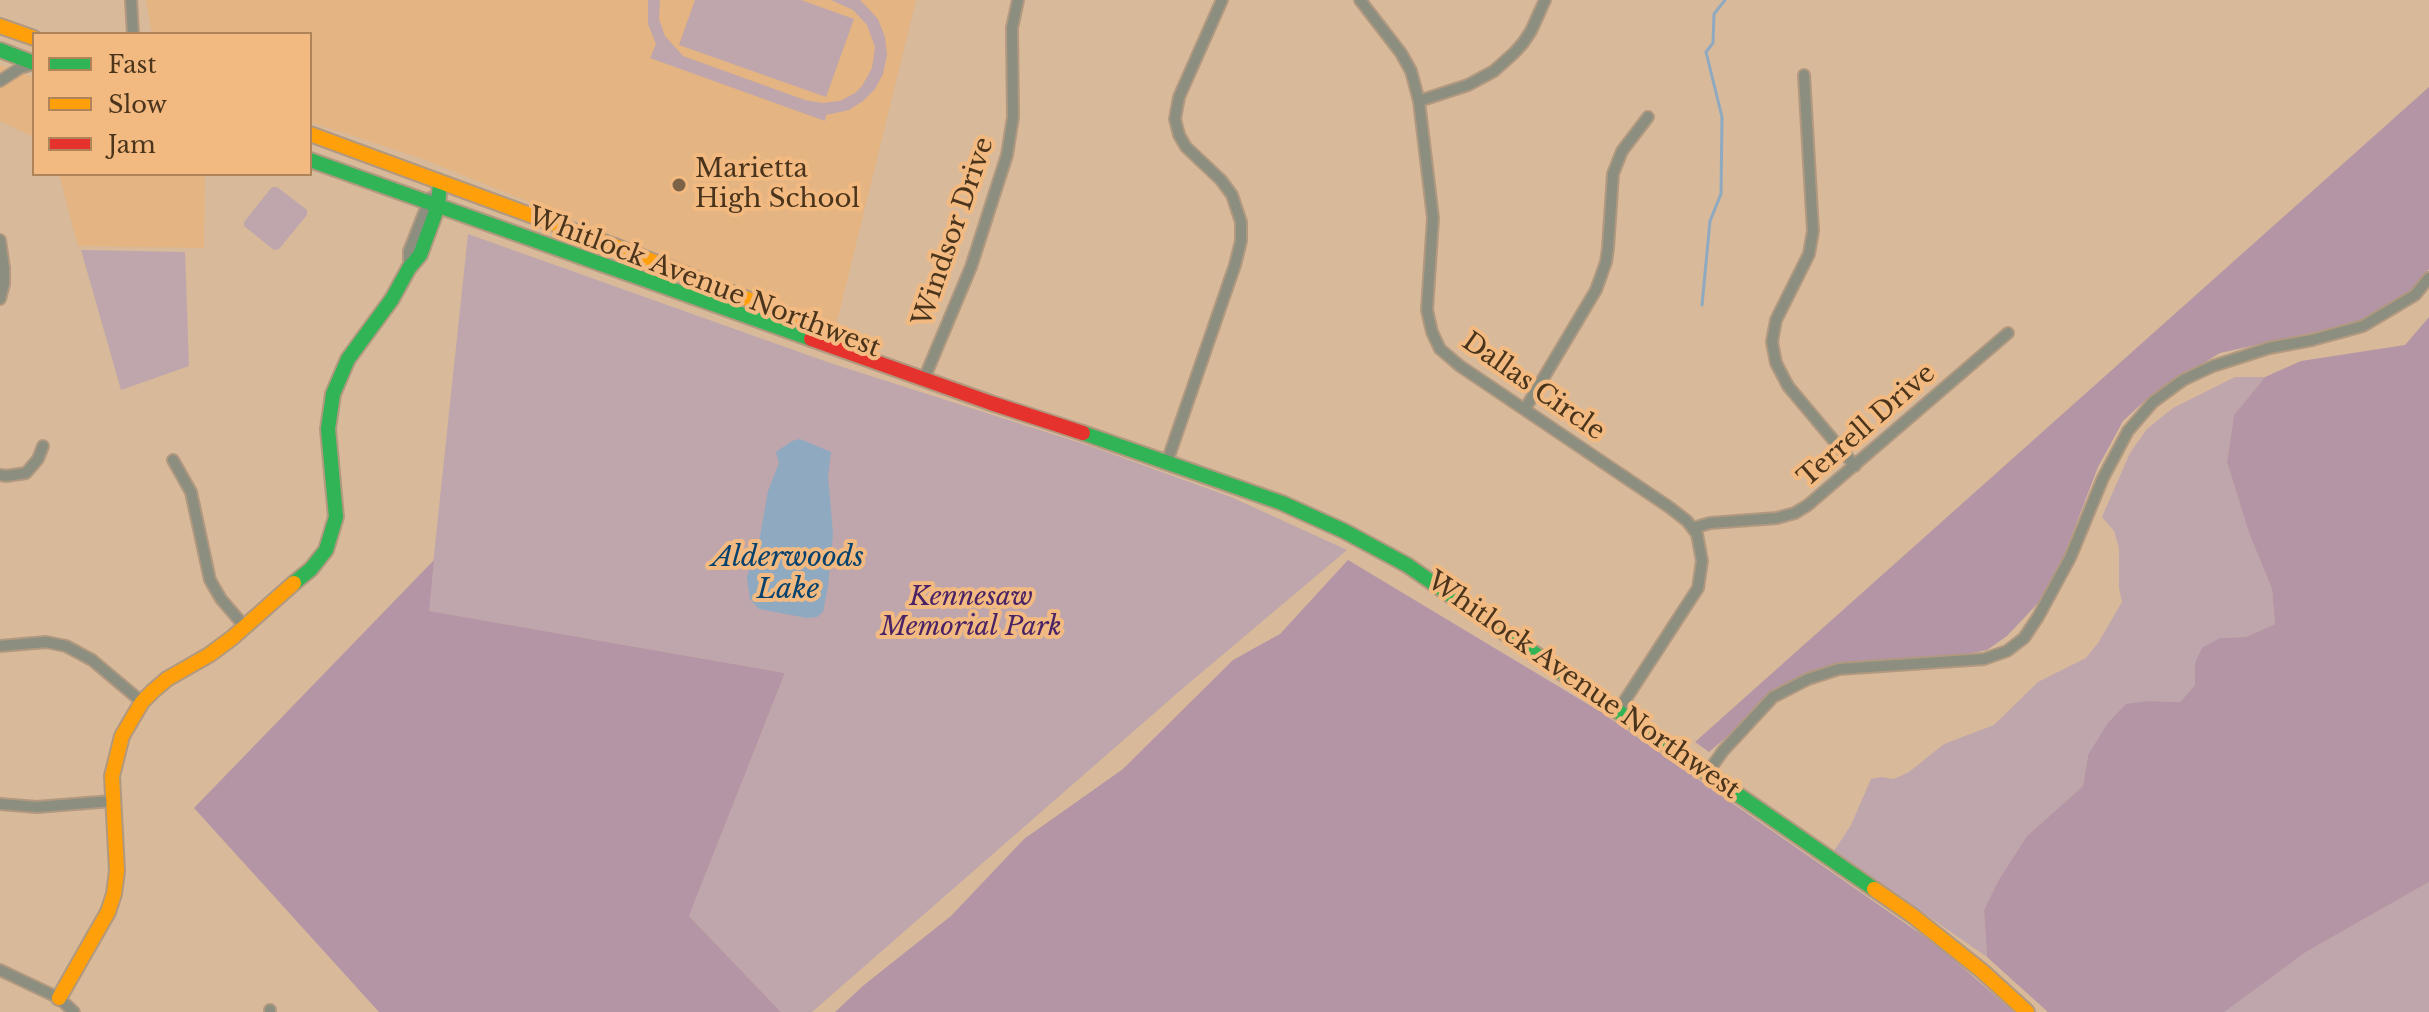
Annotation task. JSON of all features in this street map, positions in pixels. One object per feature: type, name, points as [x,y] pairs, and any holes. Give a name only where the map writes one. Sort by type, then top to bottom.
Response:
[{"type":"main road","points":[[0,26],[32,37]]},
{"type":"main road","points":[[0,50],[32,52]]},
{"type":"main road","points":[[0,50],[32,63]]},
{"type":"main road","name":"Whitlock Avenue Northwest","points":[[312,135],[620,248],[848,339],[926,374]]},
{"type":"main road","name":"Whitlock Avenue Northwest","points":[[312,161],[926,374],[1282,503],[1377,547],[1462,602],[1931,929],[2027,1012]]},
{"type":"main road","points":[[59,998],[112,902],[117,871],[112,776],[126,727],[142,702],[167,679],[221,648],[319,560],[331,539],[336,517],[328,429],[333,394],[348,359],[420,255],[440,183]]},
{"type":"street","points":[[131,0],[133,32]]},
{"type":"street","name":"Windsor Drive","points":[[926,374],[971,267],[1007,155],[1013,117],[1012,28],[1018,0]]},
{"type":"street","points":[[1167,462],[1241,241],[1241,222],[1232,195],[1221,180],[1186,147],[1175,119],[1179,97],[1222,0]]},
{"type":"street","name":"Dallas Circle","points":[[1360,0],[1401,53],[1411,71],[1419,101],[1433,210],[1427,310],[1440,349],[1451,360],[1669,507],[1693,528]]},
{"type":"street","points":[[1419,101],[1468,85],[1494,71],[1523,43],[1545,0]]},
{"type":"street","points":[[0,81],[20,68],[32,65]]},
{"type":"street","points":[[1804,75],[1813,218],[1811,243],[1805,264],[1776,320],[1772,342],[1776,363],[1788,386],[1855,466]]},
{"type":"street","points":[[1525,409],[1596,290],[1606,262],[1613,174],[1622,151],[1648,117]]},
{"type":"street","points":[[0,240],[4,268],[0,299]]},
{"type":"street","points":[[1708,772],[1723,751],[1773,697],[1808,679],[1839,669],[1984,659],[2007,651],[2024,638],[2038,617],[2070,558],[2103,478],[2128,431],[2153,402],[2183,380],[2213,366],[2269,348],[2363,326],[2415,295],[2429,278]]},
{"type":"street","name":"Terrell Drive","points":[[1693,528],[1710,523],[1777,518],[1795,513],[1816,500],[2008,333]]},
{"type":"street","points":[[0,475],[26,473],[38,459],[43,446]]},
{"type":"street","points":[[173,460],[185,478],[195,503],[210,580],[221,599],[245,627]]},
{"type":"street","points":[[1618,711],[1698,588],[1702,561],[1699,540],[1693,528]]},
{"type":"street","points":[[0,646],[46,642],[66,646],[92,660],[142,702]]},
{"type":"street","points":[[0,804],[37,807],[112,801]]},
{"type":"street","points":[[0,970],[59,998],[74,1012]]},
{"type":"shaded area","name":"Marietta High School","points":[[146,0],[916,0],[836,326],[420,158],[312,123],[312,32],[152,32]]},
{"type":"shaded area","points":[[0,65],[32,77],[32,136],[0,121]]},
{"type":"shaded area","points":[[2429,87],[2429,269],[2395,305],[2360,322],[2220,353],[2151,395],[2123,421],[2098,467],[2060,566],[2038,603],[2007,636],[1987,650],[1957,656],[1836,664],[1794,679],[1773,691],[1741,725],[1709,752],[1695,742]]},
{"type":"shaded area","points":[[60,176],[205,176],[204,248],[78,246]]},
{"type":"shaded area","points":[[2429,317],[2429,882],[2306,952],[2224,1012],[2048,1012],[1987,957],[1984,910],[1998,881],[2027,836],[2083,786],[2088,755],[2108,723],[2126,704],[2180,702],[2195,685],[2195,663],[2202,648],[2220,638],[2246,637],[2275,624],[2272,589],[2249,533],[2227,462],[2234,415],[2265,377],[2301,361],[2405,345]]},
{"type":"shaded area","points":[[434,560],[429,611],[785,673],[689,916],[781,1012],[379,1012],[194,808]]},
{"type":"shaded area","points":[[1348,560],[1601,712],[1938,946],[2014,1012],[835,1012],[951,916],[1024,839],[1123,769],[1233,660],[1280,634]]},
{"type":"green space","points":[[648,0],[660,0],[659,19],[665,36],[683,56],[805,100],[822,103],[840,101],[855,93],[872,68],[875,47],[867,25],[853,10],[831,0],[860,0],[878,19],[885,37],[887,55],[883,74],[875,89],[863,101],[849,110],[826,115],[825,121],[650,58],[656,44],[648,24]]},
{"type":"green space","points":[[695,0],[801,0],[854,19],[826,97],[679,45]]},
{"type":"green space","points":[[272,187],[277,187],[307,210],[307,215],[279,249],[274,250],[244,226]]},
{"type":"green space","name":"Kennesaw Memorial Park","points":[[468,234],[830,363],[1093,447],[1231,497],[1347,550],[1182,689],[812,1012],[781,1012],[689,916],[785,673],[428,611]]},
{"type":"green space","points":[[81,250],[185,252],[189,366],[121,390]]},
{"type":"green space","points":[[2235,377],[2265,377],[2234,415],[2227,462],[2249,533],[2272,589],[2275,624],[2246,637],[2220,638],[2195,663],[2195,685],[2180,702],[2149,701],[2088,755],[2083,786],[2027,836],[1998,881],[1984,910],[1987,957],[1834,851],[1851,825],[1871,779],[1894,779],[1909,772],[1944,744],[1994,725],[2038,682],[2086,658],[2122,602],[2119,548],[2114,531],[2102,517],[2130,453],[2147,429],[2173,408]]},
{"type":"green space","points":[[2429,882],[2429,1012],[2223,1012],[2306,952]]},
{"type":"water","name":"Alderwoods Lake","points":[[800,439],[831,452],[828,476],[833,534],[828,586],[823,612],[817,617],[807,618],[759,609],[750,599],[747,577],[759,542],[768,491],[779,463],[776,452]]},
{"type":"waterway","points":[[1702,305],[1710,221],[1721,194],[1722,117],[1706,52],[1713,43],[1714,14],[1725,0]]},
{"type":"traffic: fast","points":[[0,50],[32,62]]},
{"type":"traffic: fast","points":[[312,161],[811,339]]},
{"type":"traffic: fast","points":[[294,583],[311,569],[326,550],[336,517],[328,429],[333,394],[348,359],[420,255],[438,206],[440,183]]},
{"type":"traffic: fast","points":[[1083,433],[1282,503],[1344,531],[1407,565],[1874,889]]},
{"type":"traffic: slow","points":[[0,26],[32,37]]},
{"type":"traffic: slow","points":[[312,135],[620,248],[855,342]]},
{"type":"traffic: slow","points":[[59,998],[108,912],[114,894],[117,871],[112,776],[122,736],[142,702],[153,691],[232,638],[294,583]]},
{"type":"traffic: slow","points":[[1874,889],[1982,971],[2027,1012]]},
{"type":"traffic: jam","points":[[811,339],[1083,433]]},
{"type":"place","name":"Marietta High School","points":[[679,185]]}]
